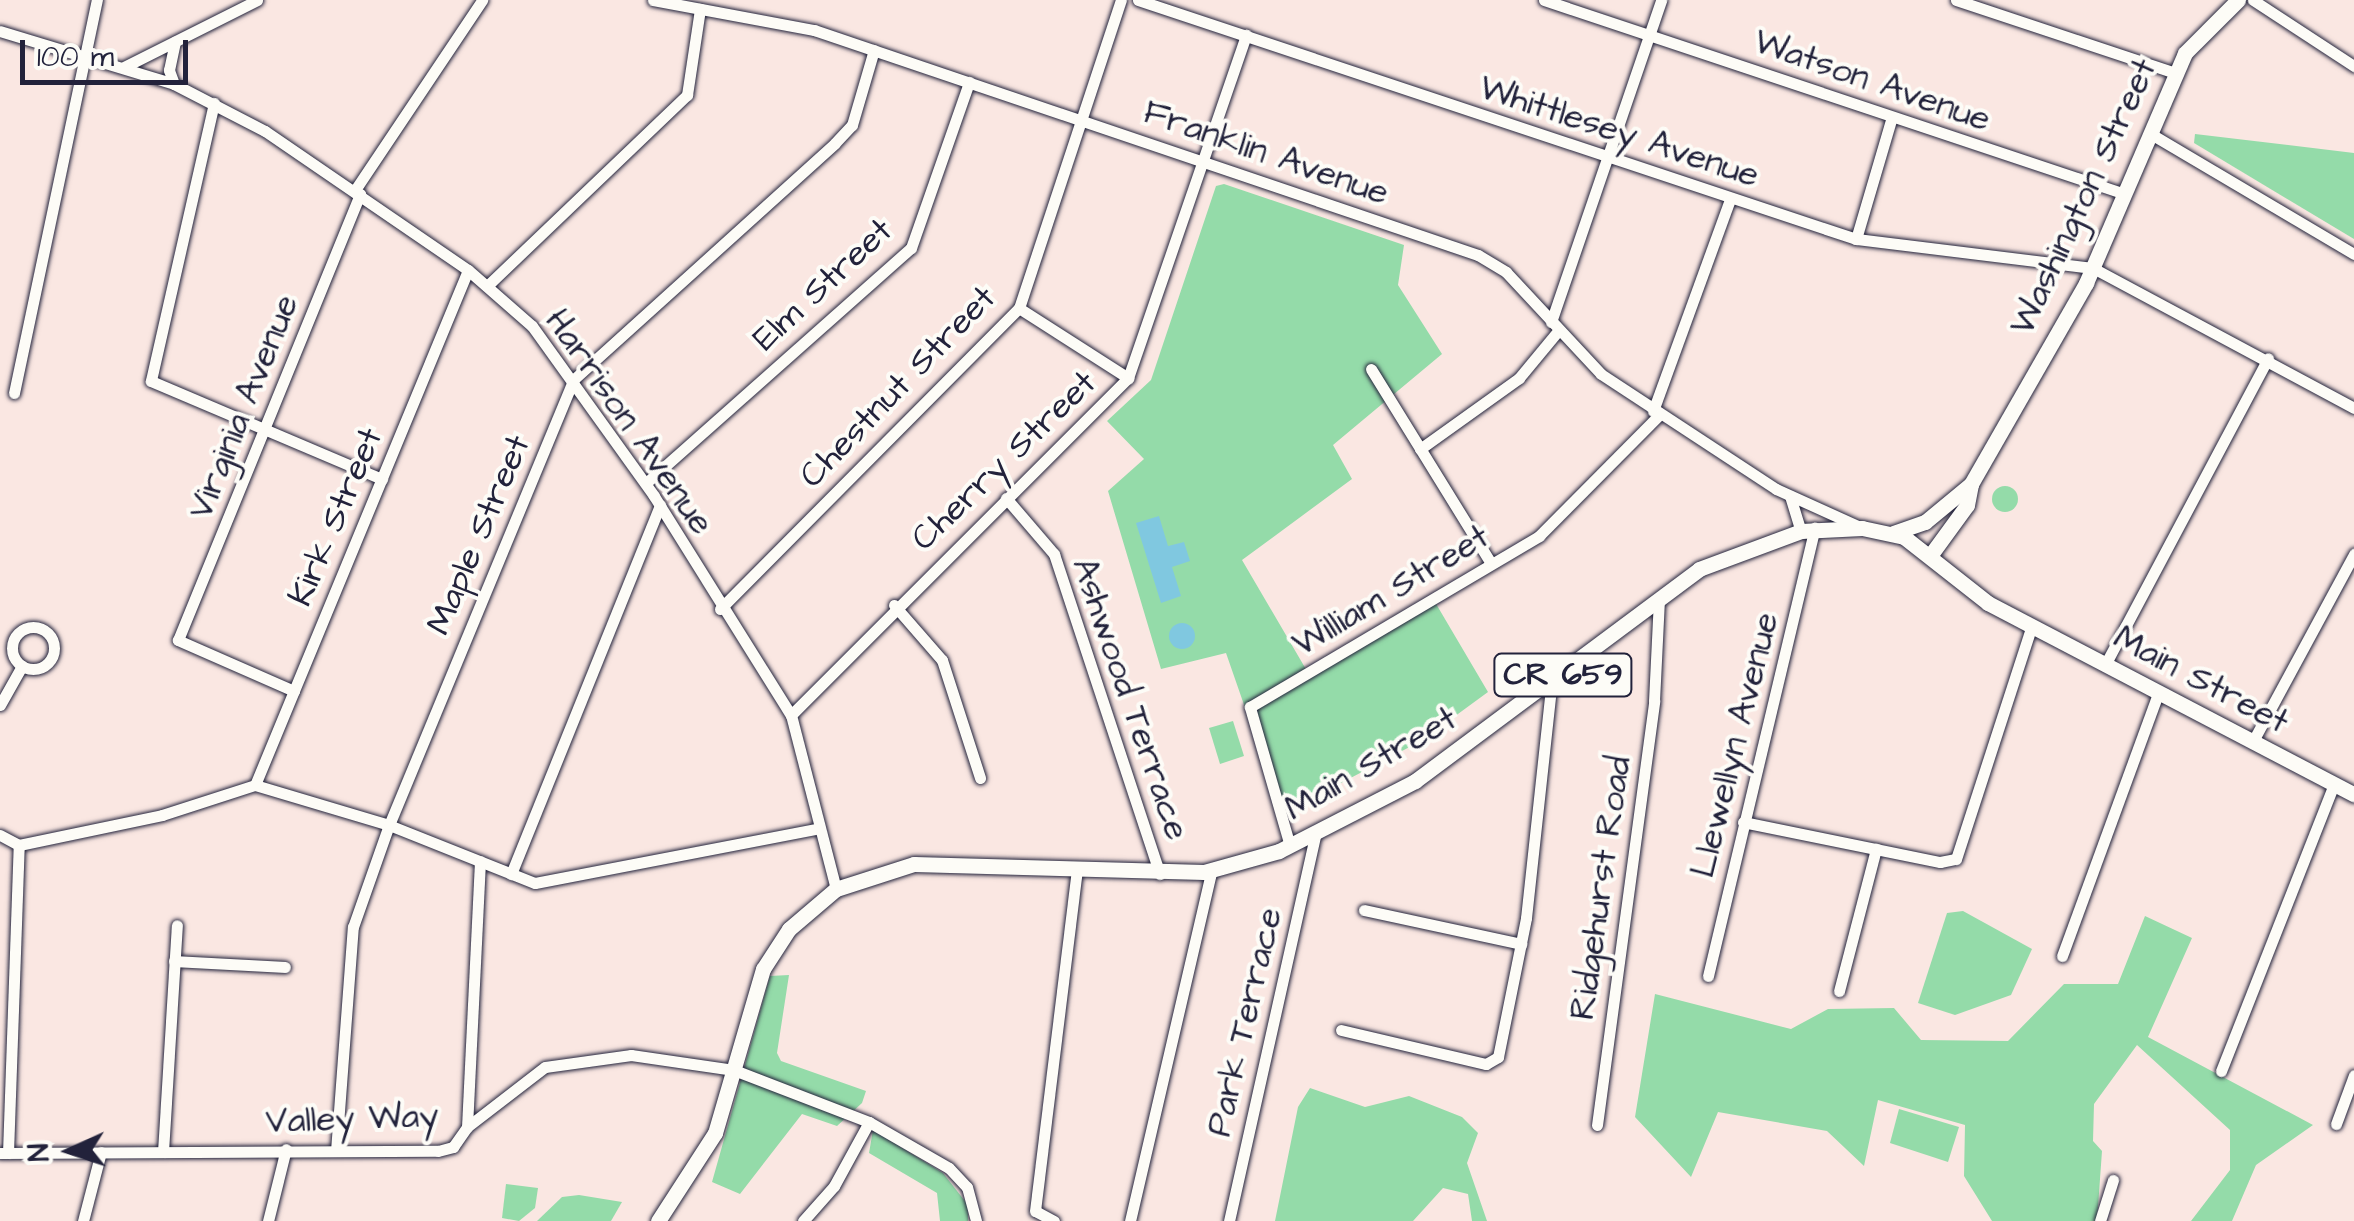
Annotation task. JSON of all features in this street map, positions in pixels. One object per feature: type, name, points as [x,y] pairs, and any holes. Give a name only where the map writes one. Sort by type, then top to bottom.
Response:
[{"type":"main road","name":"Washington Street","points":[[1932,553],[1966,505],[1970,484],[2093,268],[2176,73],[2199,33],[2238,0]]},
{"type":"main road","name":"Washington Street","points":[[1894,533],[1925,522],[1970,484]]},
{"type":"main road","name":"Main Street","points":[[836,890],[914,864],[1160,874],[1212,870],[1290,846],[1416,781],[1551,686],[1659,598],[1737,550],[1808,529],[1862,528],[1894,533],[1932,553],[1988,603],[2354,794]]},
{"type":"main road","points":[[658,1221],[705,1156],[769,958],[807,910],[836,890]]},
{"type":"street","points":[[14,393],[81,54],[97,0]]},
{"type":"street","points":[[124,67],[257,0]]},
{"type":"street","name":"Virginia Avenue","points":[[294,690],[178,640],[358,192],[482,0]]},
{"type":"street","name":"Franklin Avenue","points":[[653,0],[814,30],[1478,255],[1506,272],[1601,374],[1790,496],[1862,528]]},
{"type":"street","name":"Chestnut Street","points":[[720,609],[1018,308],[1121,0]]},
{"type":"street","name":"Whittlesey Avenue","points":[[1138,0],[1856,239],[2093,268]]},
{"type":"street","name":"Watson Avenue","points":[[1544,0],[2125,194]]},
{"type":"street","points":[[1420,449],[1518,378],[1554,326],[1661,0]]},
{"type":"street","points":[[1956,0],[2176,73]]},
{"type":"street","points":[[2252,0],[2354,66]]},
{"type":"street","points":[[487,286],[688,95],[700,9]]},
{"type":"street","name":"Harrison Avenue","points":[[0,31],[124,67],[214,103],[358,192],[468,270],[532,326],[646,483],[720,609],[790,715],[815,829]]},
{"type":"street","name":"Cherry Street","points":[[790,715],[894,605],[1128,378],[1246,36]]},
{"type":"street","points":[[174,42],[169,70],[174,84]]},
{"type":"street","name":"Maple Street","points":[[336,1151],[353,927],[389,824],[574,380],[852,124],[874,50]]},
{"type":"street","name":"Elm Street","points":[[646,483],[911,248],[969,82]]},
{"type":"street","points":[[214,103],[150,382],[382,479]]},
{"type":"street","points":[[1856,239],[1892,117]]},
{"type":"street","points":[[2151,134],[2354,254]]},
{"type":"street","name":"William Street","points":[[1290,846],[1250,707],[1539,536],[1656,413],[1730,199]]},
{"type":"street","points":[[2093,268],[2268,358],[2354,408]]},
{"type":"street","name":"Kirk Street","points":[[255,785],[468,270]]},
{"type":"street","points":[[1018,308],[1128,378]]},
{"type":"street","points":[[2106,663],[2268,358]]},
{"type":"street","points":[[1371,369],[1492,564]]},
{"type":"street","points":[[1790,496],[1808,529]]},
{"type":"street","name":"Ashwood Terrace","points":[[1006,498],[1054,554],[1160,874]]},
{"type":"street","points":[[511,874],[660,505]]},
{"type":"street","name":"Llewellyn Avenue","points":[[1708,976],[1808,529]]},
{"type":"street","points":[[2253,741],[2354,554]]},
{"type":"street","name":"Ridgehurst Road","points":[[1597,1125],[1654,701],[1659,598]]},
{"type":"street","points":[[894,605],[942,660],[980,778]]},
{"type":"street","points":[[1743,822],[1940,862],[1956,859],[2032,625]]},
{"type":"street","points":[[0,705],[22,666]]},
{"type":"street","points":[[1341,1030],[1493,1063],[1521,944],[1551,686]]},
{"type":"street","points":[[2062,956],[2159,692]]},
{"type":"street","points":[[2222,1071],[2334,784]]},
{"type":"street","points":[[0,835],[20,845],[162,815],[255,785],[389,824],[511,874],[545,882],[702,846],[815,829],[836,890]]},
{"type":"street","name":"Park Terrace","points":[[1229,1221],[1315,834]]},
{"type":"street","points":[[4,1153],[20,845]]},
{"type":"street","points":[[1839,990],[1876,849]]},
{"type":"street","points":[[467,1126],[480,861]]},
{"type":"street","points":[[1054,1221],[1035,1210],[1077,870]]},
{"type":"street","points":[[1130,1221],[1212,870]]},
{"type":"street","points":[[1364,910],[1521,944]]},
{"type":"street","points":[[163,1152],[177,925]]},
{"type":"street","points":[[174,961],[285,967]]},
{"type":"street","name":"Valley Way","points":[[4,1153],[438,1151],[452,1147],[467,1126],[525,1078],[558,1062],[631,1055],[734,1070],[869,1122],[950,1168],[967,1187],[976,1221]]},
{"type":"street","points":[[2336,1124],[2354,1075]]},
{"type":"street","points":[[803,1221],[834,1186],[869,1122]]},
{"type":"street","points":[[268,1221],[286,1149]]},
{"type":"street","points":[[83,1221],[101,1152]]},
{"type":"street","points":[[2100,1221],[2113,1180]]},
{"type":"green space","points":[[2195,134],[2354,153],[2354,239],[2194,143]]},
{"type":"green space","points":[[1224,184],[1404,245],[1398,285],[1442,354],[1333,445],[1352,479],[1242,560],[1307,671],[1432,597],[1488,692],[1421,741],[1282,814],[1226,653],[1161,669],[1108,491],[1144,459],[1107,421],[1151,380],[1216,186]]},
{"type":"green space","points":[[2005,486],[2014,490],[2018,499],[2014,508],[2005,512],[1996,508],[1992,499],[1996,490]]},
{"type":"green space","points":[[1233,721],[1244,756],[1220,764],[1209,728]]},
{"type":"green space","points":[[1963,911],[2032,949],[2011,995],[1955,1015],[1918,1003],[1947,913]]},
{"type":"green space","points":[[2145,916],[2192,938],[2148,1037],[2313,1125],[2256,1165],[2232,1221],[2191,1221],[2230,1170],[2230,1130],[2137,1045],[2094,1104],[2093,1141],[2102,1151],[2097,1221],[1992,1221],[1964,1176],[1965,1125],[1878,1100],[1864,1166],[1827,1131],[1718,1112],[1691,1177],[1635,1117],[1655,994],[1791,1029],[1828,1009],[1894,1008],[1921,1040],[2008,1041],[2064,984],[2118,984]]},
{"type":"green space","points":[[789,975],[777,1053],[781,1061],[866,1091],[862,1103],[837,1126],[802,1114],[740,1194],[712,1182],[770,976]]},
{"type":"green space","points":[[1310,1088],[1365,1107],[1409,1096],[1462,1117],[1478,1133],[1467,1163],[1487,1221],[1472,1221],[1468,1194],[1443,1188],[1413,1221],[1275,1221],[1298,1107]]},
{"type":"green space","points":[[1899,1109],[1959,1127],[1948,1162],[1890,1143]]},
{"type":"green space","points":[[873,1130],[943,1173],[968,1205],[968,1221],[940,1221],[937,1193],[869,1153]]},
{"type":"green space","points":[[506,1184],[538,1188],[535,1208],[519,1221],[502,1218]]},
{"type":"green space","points":[[579,1195],[622,1202],[611,1221],[537,1221],[562,1197]]},
{"type":"water","points":[[1159,516],[1168,546],[1184,542],[1190,561],[1172,567],[1181,596],[1161,603],[1136,523]]},
{"type":"water","points":[[1182,623],[1191,627],[1195,636],[1191,645],[1182,649],[1173,645],[1169,636],[1173,627]]}]
